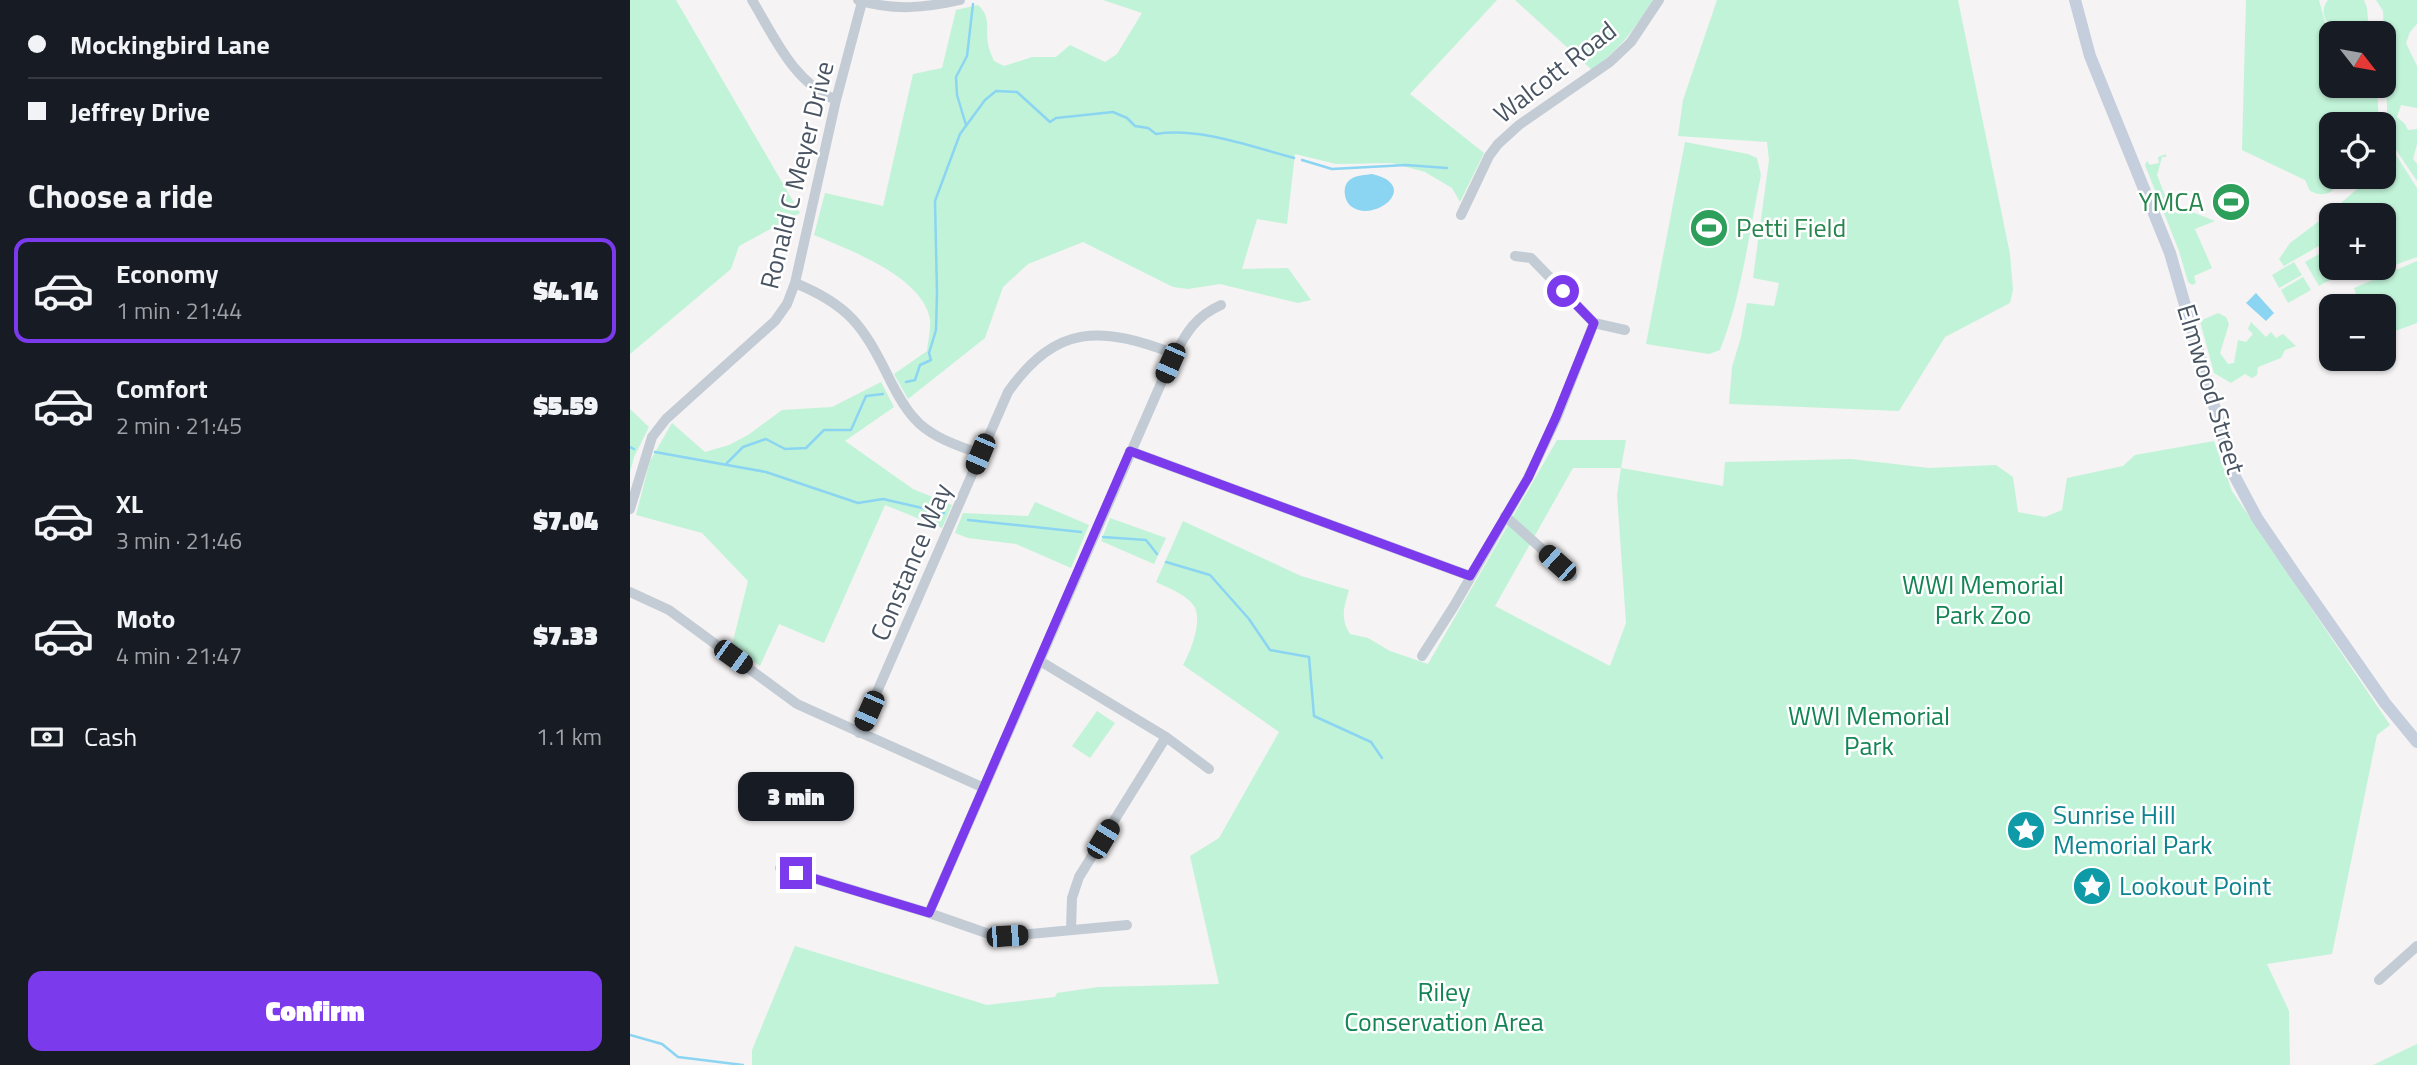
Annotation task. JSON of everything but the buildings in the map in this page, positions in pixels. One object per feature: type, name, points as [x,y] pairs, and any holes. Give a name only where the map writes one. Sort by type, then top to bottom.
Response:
[{"type":"main road","name":"Elmwood Street","points":[[2075,0],[2090,56],[2170,253],[2221,438],[2234,475],[2257,518],[2295,574],[2385,703],[2417,742]]},
{"type":"street","points":[[752,0],[792,67],[820,93],[836,100]]},
{"type":"street","points":[[860,1],[902,9],[960,0]]},
{"type":"street","name":"Walcott Road","points":[[1461,215],[1489,156],[1498,145],[1519,125],[1610,62],[1630,42],[1659,0]]},
{"type":"street","name":"Ronald C Meyer Drive","points":[[630,509],[652,437],[666,419],[775,321],[787,304],[795,283],[860,1]]},
{"type":"street","points":[[1515,256],[1531,258],[1594,323],[1625,330]]},
{"type":"street","points":[[795,283],[836,303],[854,319],[869,339],[896,391],[914,418],[932,433],[980,454]]},
{"type":"street","points":[[929,913],[1130,451],[1175,354],[1191,326],[1205,312],[1221,304]]},
{"type":"street","points":[[1422,656],[1528,478],[1594,323]]},
{"type":"street","name":"Constance Way","points":[[859,733],[1008,392],[1023,370],[1044,351],[1063,341],[1090,334],[1142,342],[1175,354]]},
{"type":"street","points":[[1130,451],[1470,576]]},
{"type":"street","points":[[1505,516],[1572,576]]},
{"type":"street","points":[[630,593],[669,610],[797,704],[984,788]]},
{"type":"street","points":[[1040,662],[1166,737],[1209,769]]},
{"type":"street","points":[[1071,929],[1072,898],[1079,877],[1166,737]]},
{"type":"street","points":[[780,868],[989,934],[1007,936],[1127,925]]},
{"type":"street","points":[[2379,980],[2417,946]]},
{"type":"green space","points":[[630,0],[676,0],[800,213],[739,246],[731,269],[630,354]]},
{"type":"green space","points":[[1103,0],[1497,0],[1410,94],[1484,153],[1460,202],[1452,188],[1425,172],[1392,163],[1336,164],[1295,154],[1287,224],[1257,219],[1242,269],[1288,268],[1311,300],[1298,303],[1220,284],[1188,289],[1173,287],[1083,242],[1028,264],[1003,287],[985,338],[908,399],[894,374],[927,351],[930,319],[924,304],[899,277],[882,266],[814,235],[825,193],[883,206],[913,74],[942,68],[956,10],[978,5],[987,19],[988,46],[994,61],[1004,66],[1032,57],[1056,57],[1070,45],[1105,62],[1117,54],[1142,13]]},
{"type":"green space","points":[[1515,0],[1653,0],[1626,38],[1592,70]]},
{"type":"green space","points":[[1717,0],[1958,0],[2010,254],[2013,290],[2010,303],[1945,337],[1899,411],[1729,404],[1732,367],[1747,303],[1774,306],[1779,283],[1753,278],[1769,160],[1767,142],[1678,136],[1683,100]]},
{"type":"green space","points":[[2246,0],[2319,0],[2325,21],[2319,21],[2319,98],[2378,98],[2378,112],[2319,112],[2319,189],[2334,189],[2326,194],[2310,191],[2305,180],[2242,150]]},
{"type":"green space","points":[[2328,0],[2364,0],[2368,21],[2327,21],[2325,6]]},
{"type":"green space","points":[[2376,0],[2417,0],[2417,24],[2406,43],[2417,66],[2417,108],[2401,105],[2397,117],[2408,130],[2417,129],[2413,159],[2417,164],[2417,181],[2396,150],[2396,112],[2387,112],[2387,98],[2396,98],[2396,21],[2383,21],[2383,11]]},
{"type":"green space","name":"Petti Field","points":[[1685,142],[1748,154],[1757,158],[1761,175],[1728,329],[1720,350],[1709,354],[1646,344]]},
{"type":"green space","points":[[2166,154],[2166,157],[2162,157],[2157,175],[2171,211],[2179,214],[2182,208],[2215,221],[2195,229],[2212,268],[2194,276],[2196,283],[2192,285],[2188,282],[2179,251],[2145,165],[2147,161],[2150,165],[2159,163],[2158,157]]},
{"type":"green space","points":[[2396,155],[2417,188],[2417,257],[2396,265],[2396,203],[2341,203],[2357,189],[2396,189]]},
{"type":"green space","points":[[2319,221],[2319,246],[2284,266],[2279,259],[2290,243]]},
{"type":"green space","points":[[2319,254],[2319,280],[2330,280],[2319,286],[2305,262]]},
{"type":"green space","points":[[2417,261],[2417,323],[2396,331],[2396,294],[2356,294],[2354,288],[2373,280],[2396,280],[2396,270]]},
{"type":"green space","points":[[2294,262],[2302,275],[2279,288],[2272,275]]},
{"type":"green space","points":[[2303,277],[2311,290],[2288,303],[2281,290]]},
{"type":"green space","points":[[2218,313],[2226,317],[2229,324],[2220,353],[2228,364],[2234,363],[2238,340],[2246,342],[2253,334],[2248,329],[2251,322],[2266,337],[2271,332],[2276,338],[2283,334],[2296,346],[2285,350],[2281,358],[2258,367],[2257,375],[2252,378],[2245,374],[2231,383],[2214,373],[2200,321]]},
{"type":"green space","points":[[881,382],[894,407],[845,441],[913,489],[952,505],[942,528],[885,505],[824,643],[779,624],[760,666],[732,645],[748,581],[702,533],[636,515],[650,461],[672,423],[705,452],[729,445],[748,435],[782,410],[832,407]]},
{"type":"green space","points":[[630,409],[649,427],[634,457],[630,472]]},
{"type":"green space","name":"WWI Memorial Park","points":[[1557,440],[1626,440],[1621,468],[1723,486],[1725,462],[1851,459],[1929,468],[1996,465],[2013,477],[2018,512],[2045,517],[2062,510],[2067,478],[2123,466],[2135,455],[2214,441],[2232,491],[2390,725],[2377,735],[2332,954],[2267,964],[2289,1011],[2290,1065],[752,1065],[752,1050],[795,946],[987,1005],[1055,997],[1057,993],[1098,987],[1219,984],[1190,856],[1219,838],[1279,732],[1183,665],[1195,636],[1196,612],[1186,598],[1156,582],[1183,521],[1301,576],[1349,590],[1344,618],[1350,634],[1368,638],[1390,651],[1428,664]],"holes":[[[1573,468],[1621,468],[1617,495],[1626,623],[1610,666],[1495,606]]]},
{"type":"green space","points":[[1035,502],[1089,525],[1071,568],[1016,544],[968,538],[955,533],[963,513],[1028,516]]},
{"type":"green space","points":[[1110,518],[1166,538],[1154,564],[1101,541]]},
{"type":"green space","points":[[1097,711],[1115,723],[1090,758],[1072,746]]},
{"type":"green space","points":[[2417,1044],[2417,1065],[2373,1065]]},
{"type":"water","points":[[1372,174],[1386,179],[1393,186],[1394,193],[1389,201],[1372,210],[1362,211],[1352,207],[1347,201],[1346,185],[1351,179]]},
{"type":"water","points":[[2256,293],[2274,313],[2266,321],[2246,303]]},
{"type":"waterway","points":[[966,125],[957,95],[956,77],[967,56],[973,4]]},
{"type":"waterway","points":[[906,382],[915,380],[920,365],[931,360],[929,353],[936,330],[935,201],[960,134],[985,100],[996,91],[1017,92],[1050,122],[1056,118],[1113,112],[1127,118],[1135,126],[1148,128],[1156,134],[1190,133],[1294,158]]},
{"type":"waterway","points":[[1302,160],[1332,169],[1406,165],[1447,168]]},
{"type":"waterway","points":[[727,463],[743,447],[766,439],[785,449],[806,448],[824,430],[851,430],[866,396],[883,394]]},
{"type":"waterway","points":[[630,447],[634,449]]},
{"type":"waterway","points":[[655,452],[766,472],[858,503],[883,499],[944,513]]},
{"type":"waterway","points":[[968,520],[1081,532]]},
{"type":"waterway","points":[[1103,537],[1146,540],[1157,554]]},
{"type":"waterway","points":[[1166,562],[1210,575],[1249,619],[1270,650],[1309,657],[1314,716],[1371,742],[1382,758]]},
{"type":"waterway","points":[[630,1035],[662,1044],[678,1057],[743,1065]]},
{"type":"place","name":"YMCA","points":[[2231,202]]},
{"type":"place","name":"Petti Field","points":[[1709,228]]},
{"type":"place","name":"Sunrise Hill Memorial Park","points":[[2026,830]]},
{"type":"place","name":"Lookout Point","points":[[2092,886]]},
{"type":"route","points":[[796,873],[929,913],[1130,451],[1470,576],[1528,478],[1594,323],[1563,291]]},
{"type":"park label","name":"WWI Memorial Park Zoo","points":[[1983,600]]},
{"type":"park label","name":"Riley Conservation Area","points":[[1444,1007]]}]
